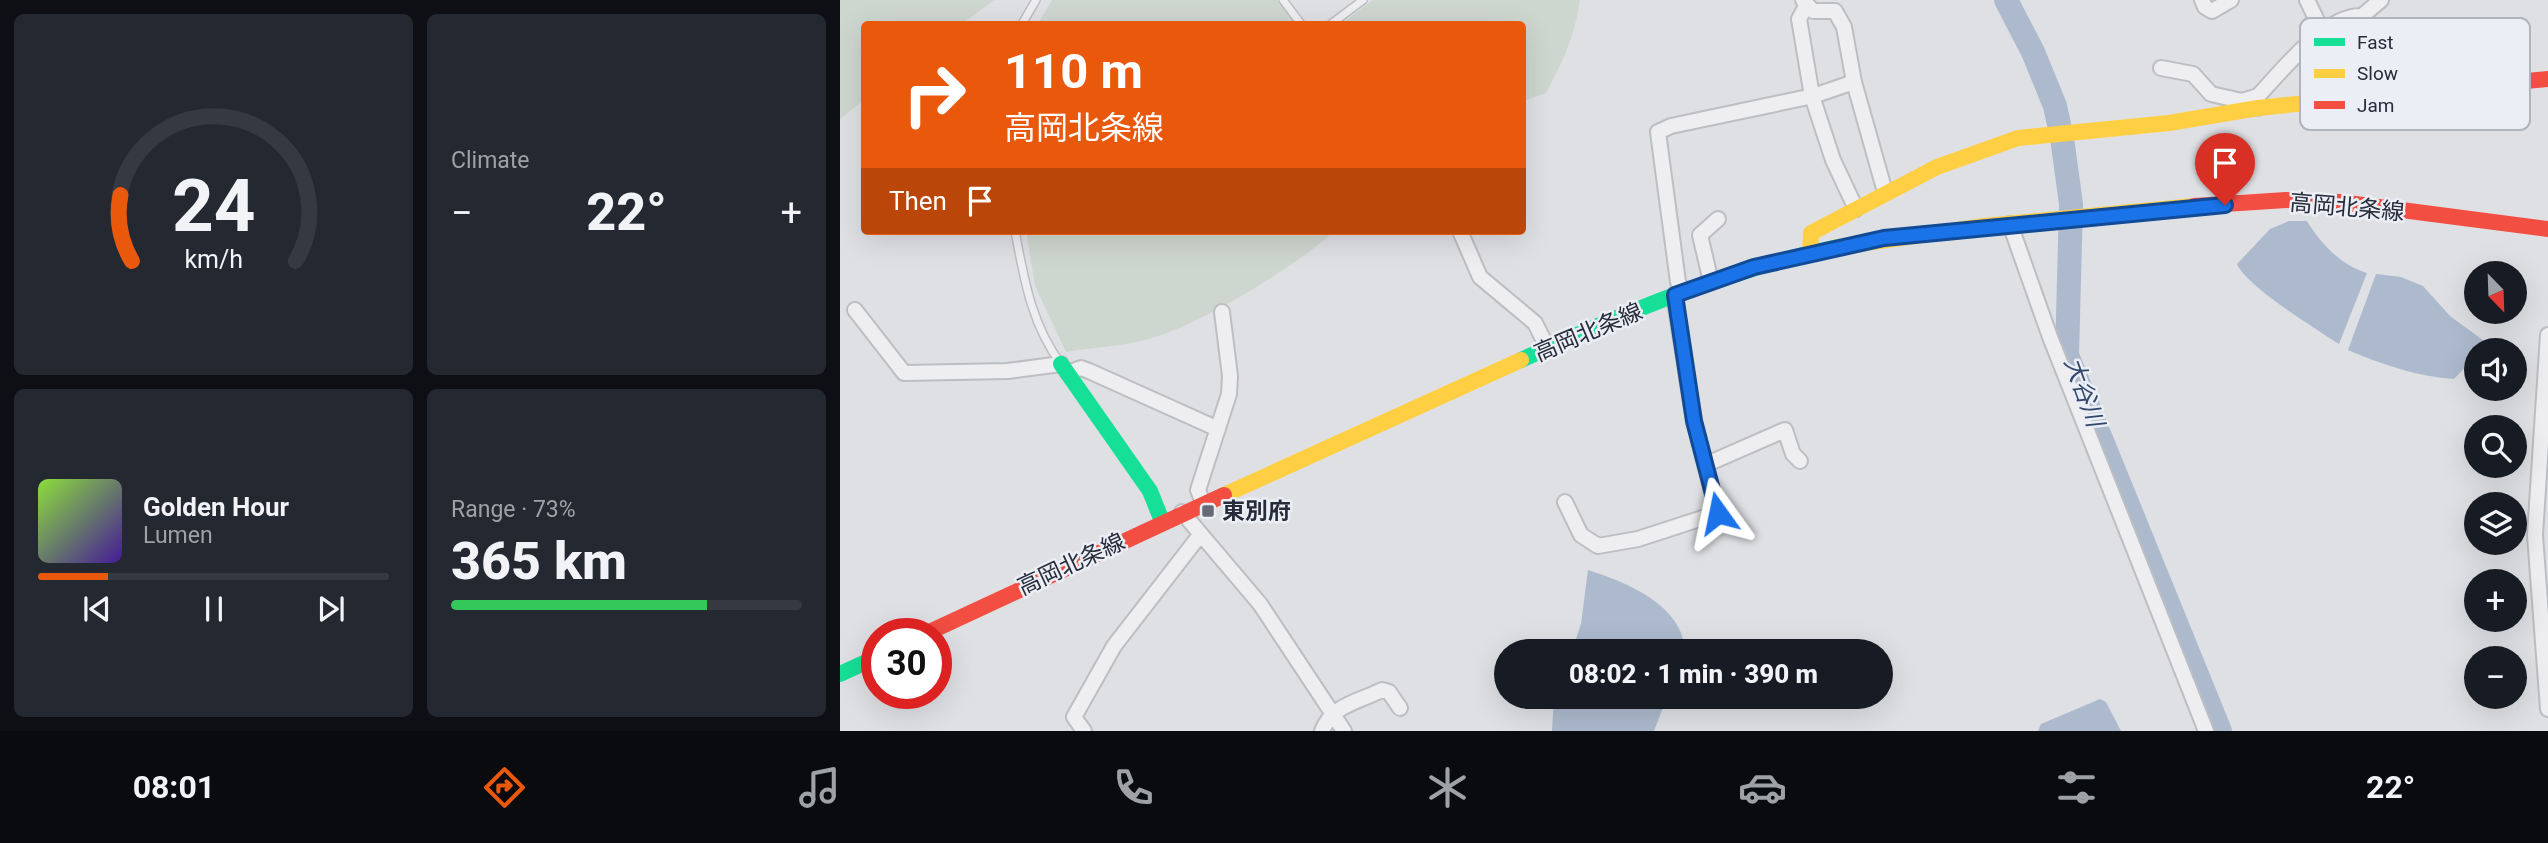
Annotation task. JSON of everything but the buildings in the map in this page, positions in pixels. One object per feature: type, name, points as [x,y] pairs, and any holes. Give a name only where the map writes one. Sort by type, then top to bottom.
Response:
[{"type":"main road","points":[[2530,81],[2548,79]]},
{"type":"main road","points":[[1810,252],[1811,233],[1885,192],[1937,167],[2018,138],[2074,130],[2169,123],[2258,102],[2300,101]]},
{"type":"main road","name":"高岡北条線","points":[[952,621],[1162,521],[1548,349],[1711,282],[1810,252],[1910,234],[2057,219],[2309,200],[2360,205],[2494,226],[2548,229]]},
{"type":"main road","points":[[1065,369],[1150,492],[1162,521]]},
{"type":"main road","points":[[840,674],[861,664]]},
{"type":"street","points":[[2202,0],[2205,7],[2212,11],[2231,0]]},
{"type":"street","points":[[2307,0],[2316,18]]},
{"type":"street","points":[[2349,18],[2362,16],[2381,0]]},
{"type":"street","points":[[1856,209],[1833,160],[1812,96],[1799,19],[1804,3],[1813,11],[1835,11],[1843,27],[1854,82],[1885,192]]},
{"type":"street","points":[[2161,68],[2193,74],[2211,94],[2258,102],[2300,55]]},
{"type":"street","points":[[1565,502],[1581,535],[1598,546],[1638,539],[1718,513],[1694,421],[1658,132],[1681,123],[1812,96],[1854,82]]},
{"type":"street","points":[[1711,282],[1700,234],[1718,219]]},
{"type":"street","points":[[2010,224],[2050,337],[2206,731]]},
{"type":"street","points":[[1462,235],[1480,277],[1535,323],[1548,349]]},
{"type":"street","points":[[855,310],[904,373],[1081,368],[1218,429]]},
{"type":"street","points":[[1203,503],[1198,490],[1229,394],[1230,376],[1222,312]]},
{"type":"street","points":[[2548,335],[2535,535],[2548,709]]},
{"type":"street","points":[[1707,464],[1785,430],[1793,454],[1800,461]]},
{"type":"street","points":[[1182,512],[1259,604],[1344,731]]},
{"type":"street","points":[[1084,731],[1073,717],[1114,646],[1200,535]]},
{"type":"street","points":[[1322,731],[1332,713],[1382,690],[1389,692],[1400,708]]},
{"type":"lane","points":[[1024,21],[1036,0]]},
{"type":"lane","points":[[1283,0],[1299,21]]},
{"type":"lane","points":[[1335,21],[1363,0]]},
{"type":"lane","points":[[1016,235],[1027,296],[1038,324],[1065,369]]},
{"type":"shaded area","points":[[840,0],[994,0],[966,21],[861,21],[861,102],[840,119]]},
{"type":"shaded area","points":[[1052,0],[1277,0],[1294,21],[1040,21]]},
{"type":"shaded area","points":[[1373,0],[1580,0],[1568,48],[1546,93],[1526,100],[1526,21],[1345,21]]},
{"type":"shaded area","points":[[1027,235],[1329,235],[1274,276],[1224,306],[1156,337],[1134,342],[1066,352],[1035,286]]},
{"type":"water","points":[[2289,221],[2307,221],[2332,253],[2367,273],[2339,344],[2267,295],[2237,264],[2270,229]]},
{"type":"water","points":[[2376,274],[2401,277],[2423,286],[2450,316],[2480,338],[2464,338],[2464,369],[2454,379],[2400,369],[2348,350]]},
{"type":"water","points":[[1588,570],[1619,581],[1650,598],[1674,621],[1683,639],[1576,639],[1581,624]]},
{"type":"water","points":[[2100,699],[2106,702],[2121,731],[2038,731],[2041,724]]},
{"type":"water","points":[[1553,709],[1662,709],[1654,731],[1552,731]]},
{"type":"waterway","name":"大谷川","points":[[2006,0],[2033,52],[2055,106],[2062,138],[2071,204],[2067,355],[2220,731]]},
{"type":"traffic: fast","points":[[1521,360],[1676,294],[1756,268],[1838,247]]},
{"type":"traffic: fast","points":[[1061,364],[1150,491],[1162,521]]},
{"type":"traffic: fast","points":[[840,674],[861,664]]},
{"type":"traffic: slow","points":[[1810,252],[1811,233],[1937,167],[2018,138],[2169,123],[2300,104]]},
{"type":"traffic: slow","points":[[1838,247],[1984,226],[2194,206]]},
{"type":"traffic: slow","points":[[1224,495],[1521,360]]},
{"type":"traffic: jam","points":[[2530,81],[2548,79]]},
{"type":"traffic: jam","points":[[2194,206],[2286,200],[2340,202],[2548,229]]},
{"type":"traffic: jam","points":[[952,621],[1224,495]]},
{"type":"place","name":"東別府","points":[[1208,511]]},
{"type":"route","points":[[1718,513],[1694,421],[1675,295],[1754,267],[1851,243],[1910,234],[2225,205]]}]
